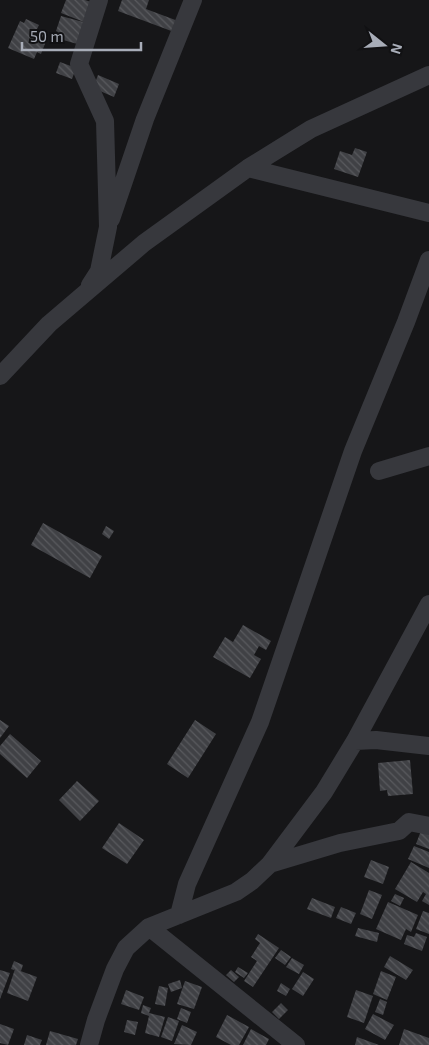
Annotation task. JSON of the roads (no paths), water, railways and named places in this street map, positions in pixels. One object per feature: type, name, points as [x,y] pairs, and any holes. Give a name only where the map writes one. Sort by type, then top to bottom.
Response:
[{"type":"street","points":[[99,0],[79,64],[105,121],[108,227]]},
{"type":"street","points":[[84,295],[99,271],[108,227],[145,119],[193,0]]},
{"type":"street","points":[[0,376],[49,324],[144,243],[248,168],[310,129],[429,75]]},
{"type":"street","points":[[248,168],[429,213]]},
{"type":"street","points":[[179,915],[187,884],[260,722],[353,451],[406,322],[429,260]]},
{"type":"street","points":[[379,471],[429,456]]},
{"type":"street","points":[[88,1045],[115,969],[126,948],[149,927],[236,892],[252,882],[270,864],[324,792],[355,741],[429,604]]},
{"type":"street","points":[[355,741],[376,740],[429,746]]},
{"type":"street","points":[[270,864],[340,843],[399,831],[409,822],[429,826]]},
{"type":"street","points":[[149,927],[296,1045]]}]
